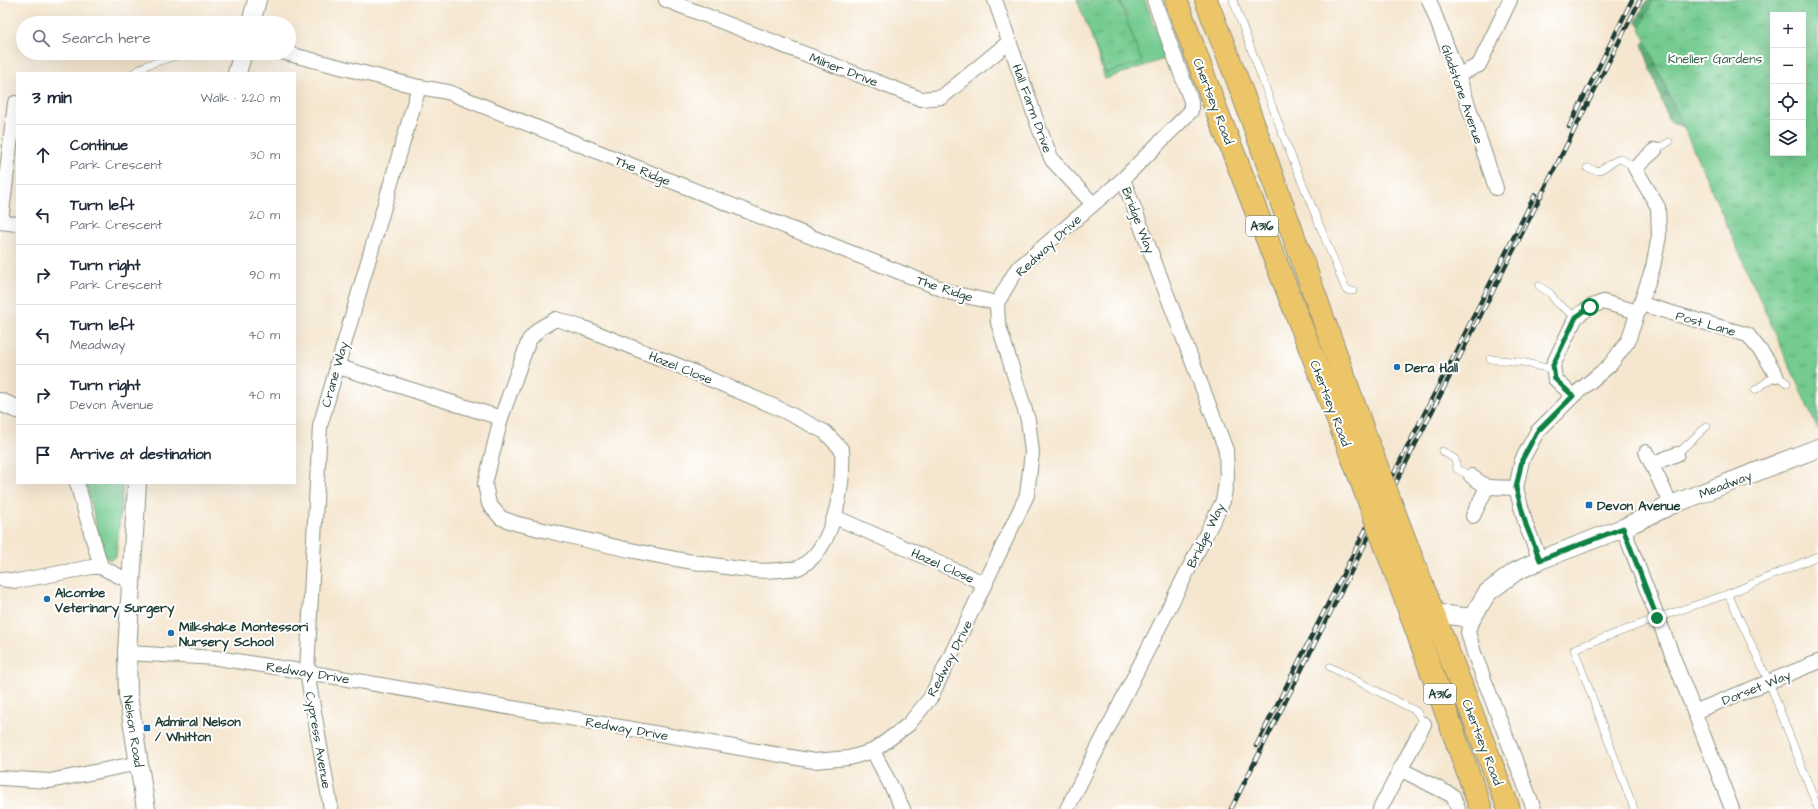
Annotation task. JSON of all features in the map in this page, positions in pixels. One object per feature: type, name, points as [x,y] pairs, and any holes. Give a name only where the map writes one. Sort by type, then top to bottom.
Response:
[{"type":"highway","name":"Chertsey Road","points":[[1176,0],[1213,101],[1358,444],[1407,574],[1481,809]]},
{"type":"highway","name":"Chertsey Road","points":[[1206,0],[1242,92],[1358,444]]},
{"type":"highway","name":"Chertsey Road","points":[[1407,574],[1432,613],[1509,809]]},
{"type":"street","points":[[253,16],[257,0]]},
{"type":"street","name":"Milner Drive","points":[[666,0],[921,99],[942,97],[1009,42]]},
{"type":"street","name":"Hall Farm Drive","points":[[995,0],[1039,128],[1052,160],[1093,204]]},
{"type":"street","name":"Redway Drive","points":[[127,653],[217,658],[307,672],[814,761],[849,758],[872,751],[908,725],[931,696],[986,584],[1027,495],[1032,452],[1028,420],[998,323],[997,303],[1017,269],[1123,179],[1191,111],[1191,101],[1154,0]]},
{"type":"street","name":"Gladstone Avenue","points":[[1429,0],[1458,75],[1496,188]]},
{"type":"street","points":[[1458,75],[1479,65],[1510,0]]},
{"type":"street","name":"The Ridge","points":[[296,56],[419,87],[448,92],[952,293],[997,303]]},
{"type":"street","points":[[237,72],[241,60]]},
{"type":"street","name":"Crane Way","points":[[307,672],[320,426],[336,366],[419,87]]},
{"type":"street","points":[[15,103],[0,222],[16,224]]},
{"type":"street","points":[[1540,560],[1526,525],[1516,488],[1522,460],[1537,432],[1573,396],[1610,365],[1628,341],[1653,267],[1659,236],[1658,207],[1635,168],[1655,150]]},
{"type":"street","name":"Bridge Way","points":[[1067,809],[1223,501],[1228,477],[1226,450],[1123,179]]},
{"type":"street","name":"Post Lane","points":[[1576,317],[1590,307],[1603,302],[1639,308],[1748,335],[1766,358],[1776,375]]},
{"type":"street","points":[[1573,396],[1555,379],[1553,365],[1576,317]]},
{"type":"street","name":"Hazel Close","points":[[556,320],[584,328],[680,366],[778,408],[825,432],[842,450],[843,473],[835,517],[817,553],[800,567],[774,572],[669,559],[518,524],[500,518],[489,504],[485,484],[501,418],[529,340],[540,328],[556,320]]},
{"type":"street","points":[[336,366],[501,418]]},
{"type":"street","points":[[0,402],[16,409]]},
{"type":"street","name":"Meadway","points":[[1472,618],[1487,593],[1515,572],[1540,560],[1623,528],[1671,505],[1818,448]]},
{"type":"street","points":[[1671,505],[1649,458],[1677,454]]},
{"type":"street","points":[[1471,476],[1487,487],[1516,488]]},
{"type":"street","points":[[77,484],[101,567]]},
{"type":"street","name":"Nelson Road","points":[[137,484],[127,653],[128,695],[146,809]]},
{"type":"street","points":[[1473,516],[1487,487]]},
{"type":"street","name":"Hazel Close","points":[[835,517],[986,584]]},
{"type":"street","points":[[1623,528],[1732,809]]},
{"type":"street","points":[[0,579],[17,581],[92,567],[101,567],[131,582]]},
{"type":"street","points":[[1432,613],[1472,618]]},
{"type":"street","name":"Chertsey Road","points":[[1472,618],[1468,632],[1474,653],[1534,809]]},
{"type":"street","name":"Dorset Way","points":[[1694,712],[1818,662]]},
{"type":"street","name":"Cypress Avenue","points":[[307,672],[331,809]]},
{"type":"street","points":[[1380,809],[1424,724]]},
{"type":"street","points":[[872,751],[903,809]]},
{"type":"street","points":[[0,778],[50,781],[139,763]]},
{"type":"street","points":[[1400,769],[1453,796],[1458,809]]},
{"type":"lane","points":[[1233,0],[1284,138],[1346,290],[1353,291]]},
{"type":"lane","points":[[135,72],[147,65],[163,60]]},
{"type":"lane","points":[[1655,150],[1669,142]]},
{"type":"lane","points":[[1587,168],[1598,171],[1620,158],[1635,168]]},
{"type":"lane","points":[[1539,286],[1550,293],[1557,303],[1576,317]]},
{"type":"lane","points":[[1490,359],[1522,362],[1554,370]]},
{"type":"lane","points":[[1755,390],[1776,375],[1787,383]]},
{"type":"lane","points":[[1677,454],[1708,426]]},
{"type":"lane","points":[[1442,451],[1455,459],[1457,469],[1471,476]]},
{"type":"lane","points":[[1634,809],[1574,649],[1657,618],[1728,594],[1818,556]]},
{"type":"lane","points":[[1728,594],[1769,682],[1818,809]]},
{"type":"lane","points":[[1330,667],[1416,711],[1424,724]]},
{"type":"green space","points":[[1077,0],[1119,0],[1142,62],[1106,73]]},
{"type":"green space","points":[[1120,0],[1145,0],[1167,58],[1105,79],[1090,31],[1127,17]]},
{"type":"green space","points":[[1647,0],[1679,0],[1693,130],[1669,122],[1642,44],[1648,41],[1646,32],[1636,21]]},
{"type":"green space","name":"Kneller Gardens","points":[[1653,0],[1818,0],[1818,430],[1640,29]]},
{"type":"green space","points":[[86,484],[123,484],[116,557],[110,560],[104,556]]},
{"type":"railway","points":[[1569,127],[1632,0]]},
{"type":"railway","points":[[1231,809],[1640,0]]},
{"type":"railway","points":[[1256,746],[1535,195]]},
{"type":"place","name":"Dera Hall","points":[[1397,367]]},
{"type":"place","name":"Devon Avenue","points":[[1589,505]]},
{"type":"place","name":"Alcombe Veterinary Surgery","points":[[47,599]]},
{"type":"place","name":"Milkshake Montessori Nursery School","points":[[171,633]]},
{"type":"place","name":"Admiral Nelson / Whitton","points":[[147,728]]},
{"type":"route","points":[[1590,307],[1576,317],[1553,365],[1555,379],[1573,396],[1537,432],[1522,460],[1516,488],[1526,525],[1540,560],[1623,528],[1657,618]]}]
